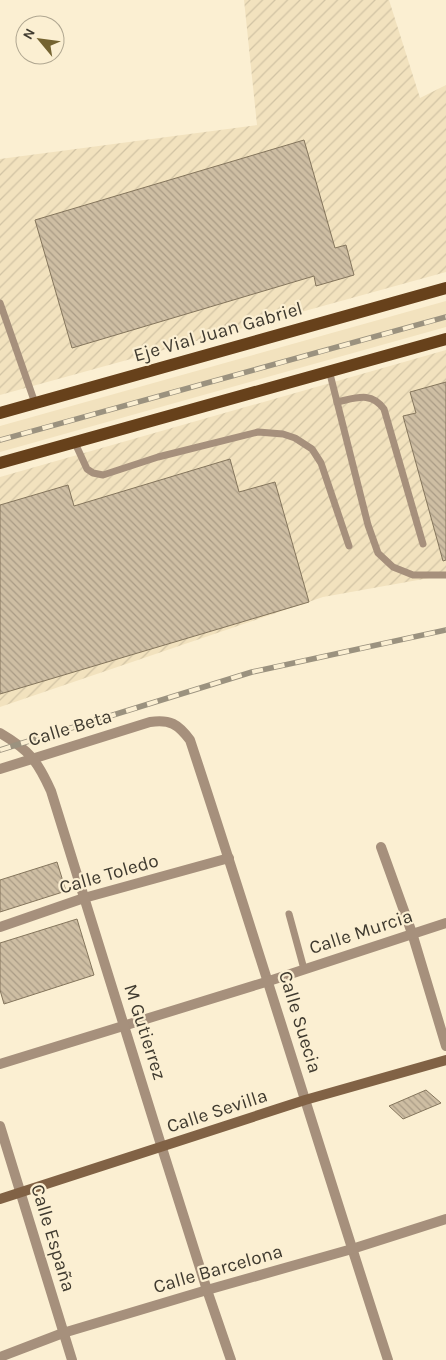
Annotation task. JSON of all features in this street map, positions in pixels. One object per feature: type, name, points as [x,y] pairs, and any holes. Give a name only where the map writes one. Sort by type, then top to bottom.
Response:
[{"type":"main road","name":"Eje Vial Juan Gabriel","points":[[0,413],[446,288]]},
{"type":"main road","points":[[0,463],[446,339]]},
{"type":"main road","name":"Calle Sevilla","points":[[0,1199],[306,1100],[446,1060]]},
{"type":"street","name":"Calle Suecia","points":[[150,722],[163,720],[171,723],[184,732],[190,740],[269,981],[388,1360]]},
{"type":"street","name":"Calle Beta","points":[[0,769],[150,722]]},
{"type":"street","name":"M Gutierrez","points":[[0,733],[25,749],[34,758],[51,791],[123,1025],[230,1360]]},
{"type":"street","points":[[382,847],[412,933],[446,1046]]},
{"type":"street","name":"Calle Toledo","points":[[0,927],[84,898],[229,858]]},
{"type":"street","name":"Calle Murcia","points":[[0,1064],[269,981],[446,923]]},
{"type":"street","name":"Calle España","points":[[0,1126],[72,1360]]},
{"type":"street","name":"Calle Barcelona","points":[[0,1357],[63,1333],[352,1249],[446,1219]]},
{"type":"lane","points":[[0,303],[35,403]]},
{"type":"lane","points":[[329,370],[368,525],[378,553],[393,567],[413,575],[446,575]]},
{"type":"lane","points":[[337,402],[364,397],[379,402],[384,409],[423,544]]},
{"type":"lane","points":[[76,443],[87,469],[93,473],[103,474],[158,457],[258,432],[283,434],[295,438],[312,449],[321,464],[349,546]]},
{"type":"lane","points":[[289,914],[304,968]]},
{"type":"shaded area","points":[[244,0],[389,0],[420,98],[446,85],[446,272],[0,395],[0,159],[257,125]]},
{"type":"shaded area","points":[[446,301],[446,327],[0,452],[0,426]]},
{"type":"shaded area","points":[[446,350],[446,575],[323,597],[0,707],[0,477]]},
{"type":"building","points":[[304,140],[335,248],[346,245],[354,275],[316,286],[314,276],[72,348],[35,220]]},
{"type":"building","points":[[446,382],[446,560],[443,561],[403,416],[416,413],[410,392]]},
{"type":"building","points":[[230,459],[239,492],[275,482],[309,602],[0,694],[0,505],[68,485],[74,506]]},
{"type":"building","points":[[57,862],[66,891],[0,912],[0,880]]},
{"type":"building","points":[[77,919],[94,975],[4,1004],[0,990],[0,943]]},
{"type":"building","points":[[426,1090],[441,1103],[403,1119],[389,1106]]},
{"type":"railway","points":[[0,440],[446,317]]},
{"type":"railway","points":[[0,750],[252,672],[446,630]]}]
